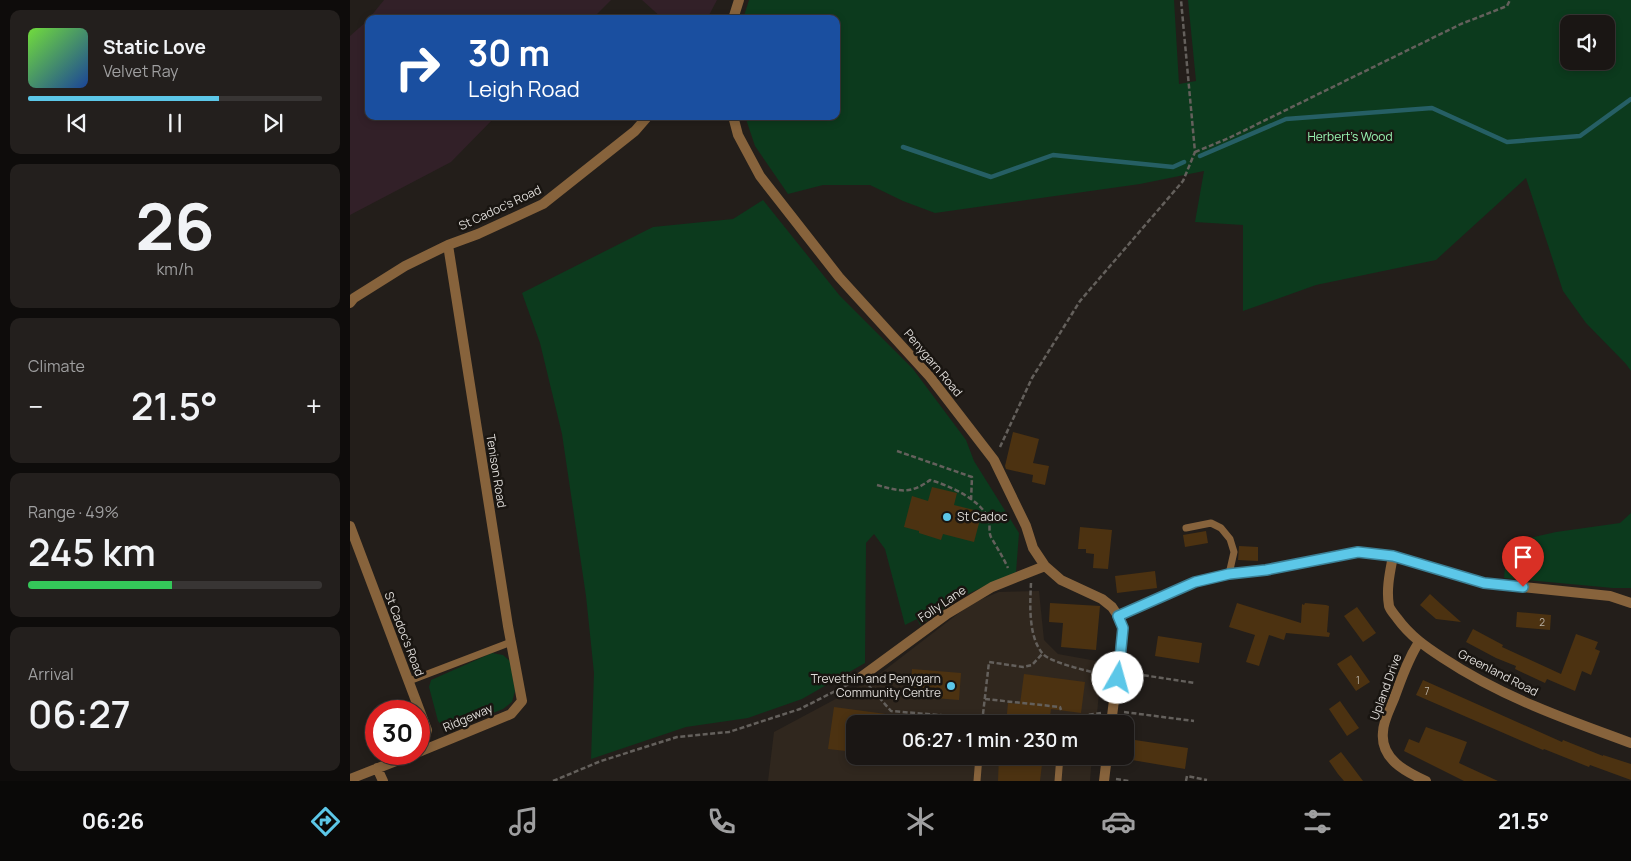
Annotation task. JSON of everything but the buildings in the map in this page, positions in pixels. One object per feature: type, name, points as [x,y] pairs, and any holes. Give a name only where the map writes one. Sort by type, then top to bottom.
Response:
[{"type":"street","points":[[734,15],[740,0]]},
{"type":"street","name":"St Cadoc's Road","points":[[350,303],[354,298],[404,266],[543,204],[635,131],[645,120]]},
{"type":"street","name":"Penygarn Road","points":[[734,120],[738,135],[760,176],[840,277],[930,377],[994,460],[1026,526],[1033,548],[1046,566],[1061,580],[1102,599],[1112,607],[1118,616]]},
{"type":"street","name":"Tenison Road","points":[[448,245],[522,701]]},
{"type":"street","name":"St Cadoc's Road","points":[[350,526],[415,700]]},
{"type":"street","points":[[1112,715],[1123,628],[1118,616],[1195,582],[1229,574],[1266,570],[1358,552],[1393,556],[1484,583],[1610,596],[1631,603]]},
{"type":"street","name":"Greenland Road","points":[[1393,556],[1388,578],[1389,607],[1402,625],[1419,642],[1465,673],[1520,700],[1631,743]]},
{"type":"street","name":"Folly Lane","points":[[861,678],[947,614],[992,587],[1046,566]]},
{"type":"street","name":"Upland Drive","points":[[1419,642],[1404,669],[1382,732],[1389,756],[1397,766],[1426,781]]},
{"type":"street","name":"Ridgeway","points":[[430,747],[511,714],[522,701]]},
{"type":"street","name":"Ridgeway","points":[[350,779],[385,765]]},
{"type":"street","points":[[1104,781],[1106,765]]},
{"type":"street","points":[[377,768],[384,781]]},
{"type":"lane","points":[[1186,528],[1211,524],[1222,528],[1230,540],[1234,552],[1229,574]]},
{"type":"lane","points":[[408,681],[511,642]]},
{"type":"lane","points":[[977,781],[978,765]]},
{"type":"lane","points":[[1058,781],[1059,765]]},
{"type":"path","points":[[994,460],[1032,378],[1080,301],[1182,181],[1195,152],[1181,0]]},
{"type":"path","points":[[1195,152],[1229,138],[1460,24],[1507,6],[1510,0]]},
{"type":"path","points":[[897,450],[972,477],[971,500]]},
{"type":"path","points":[[876,485],[907,492],[919,488],[930,480],[963,494],[978,505],[989,520],[990,536],[1002,554],[1013,579]]},
{"type":"path","points":[[1032,572],[1034,638],[1044,656],[1066,664],[1118,675],[1194,683]]},
{"type":"path","points":[[553,781],[601,761],[676,736],[728,732],[791,712],[861,678],[891,711],[983,719],[989,662],[1023,667],[1032,666],[1043,653]]},
{"type":"path","points":[[985,699],[1060,707],[1062,715]]},
{"type":"path","points":[[1090,715],[1113,710],[1194,721]]},
{"type":"path","points":[[1186,781],[1187,776],[1207,780]]},
{"type":"shaded area","points":[[384,0],[611,0],[596,15],[372,15]]},
{"type":"shaded area","points":[[642,0],[717,0],[709,15],[659,15]]},
{"type":"shaded area","points":[[365,23],[365,120],[492,120],[451,162],[350,215],[350,36]]},
{"type":"shaded area","points":[[1039,591],[1044,640],[1058,654],[1102,662],[1097,715],[846,715],[846,765],[1091,765],[1090,781],[768,781],[774,732],[873,679],[972,603],[999,592]]},
{"type":"green space","name":"Herbert's Wood","points":[[749,0],[1174,0],[1179,84],[1196,81],[1188,0],[1631,0],[1631,371],[1586,323],[1563,291],[1526,178],[1436,260],[1316,285],[1243,311],[1243,225],[1195,222],[1204,171],[1140,184],[935,213],[903,201],[870,185],[823,185],[788,194],[755,146],[746,120],[840,120],[840,15],[744,15]]},
{"type":"green space","points":[[763,200],[840,296],[913,369],[966,440],[974,461],[1019,533],[1016,572],[959,598],[920,625],[917,619],[905,625],[885,549],[874,534],[866,543],[865,663],[802,699],[748,718],[686,727],[591,759],[594,673],[586,596],[562,434],[540,343],[522,293],[653,227],[733,219]]},
{"type":"green space","points":[[1631,513],[1631,588],[1504,578],[1507,543],[1556,532],[1620,523]]},
{"type":"green space","points":[[492,653],[503,655],[510,661],[515,691],[512,702],[503,709],[453,729],[444,728],[438,721],[429,687],[431,680]]},
{"type":"waterway","points":[[1200,156],[1286,119],[1432,108],[1507,142],[1580,136],[1631,99]]},
{"type":"waterway","points":[[903,147],[991,177],[1053,155],[1173,167],[1184,162]]},
{"type":"place","name":"St Cadoc","points":[[947,517]]},
{"type":"place","name":"Trevethin and Penygarn Community Centre","points":[[951,686]]},
{"type":"route","points":[[1118,678],[1123,628],[1118,616],[1195,582],[1229,574],[1266,570],[1358,552],[1393,556],[1484,583],[1523,587]]}]
